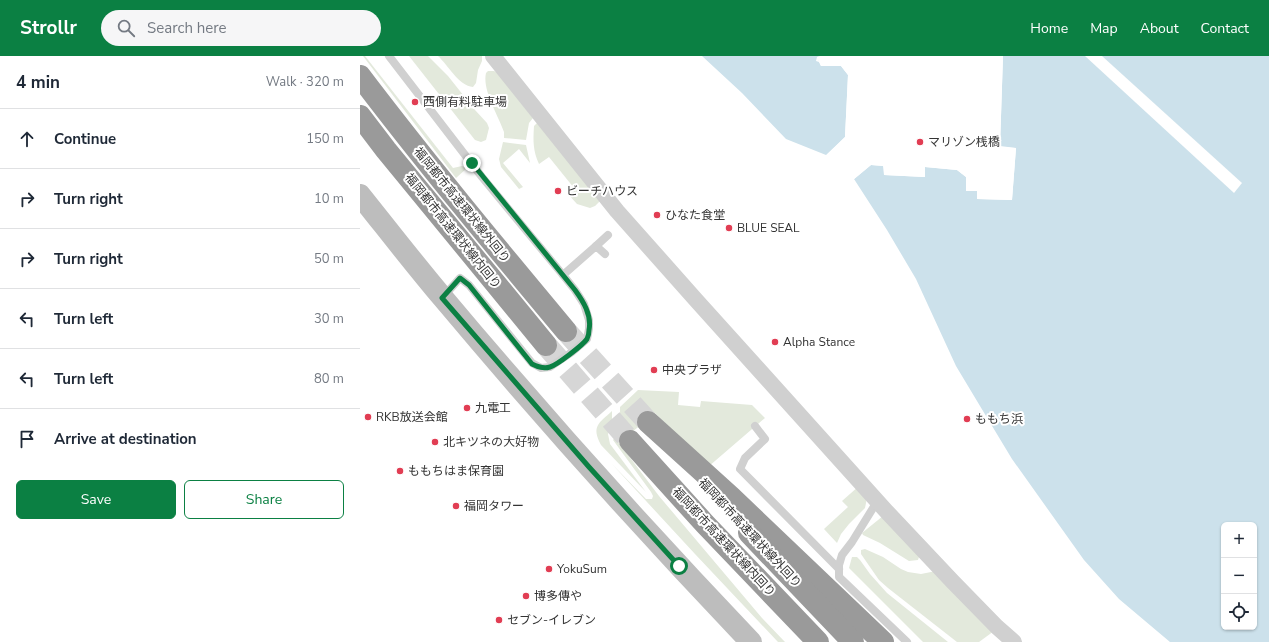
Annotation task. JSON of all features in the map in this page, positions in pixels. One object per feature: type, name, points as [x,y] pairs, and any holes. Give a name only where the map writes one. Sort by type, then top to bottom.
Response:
[{"type":"highway","name":"福岡都市高速環状線外回り","points":[[360,76],[431,167],[566,332]]},
{"type":"highway","name":"福岡都市高速環状線内回り","points":[[360,116],[386,150],[546,345]]},
{"type":"highway","name":"福岡都市高速環状線外回り","points":[[853,642],[723,506],[648,422],[732,498],[883,642]]},
{"type":"highway","name":"福岡都市高速環状線内回り","points":[[797,642],[696,532],[630,441],[705,524],[818,642]]},
{"type":"street","points":[[493,56],[618,211],[735,344],[953,582],[997,627],[1014,642]]},
{"type":"street","points":[[360,195],[442,298],[589,467],[679,566],[751,642]]},
{"type":"lane","points":[[389,56],[482,177],[575,290],[584,304],[589,320],[587,339],[572,352],[550,367],[541,368],[532,364],[469,285],[460,278],[442,298]]},
{"type":"lane","points":[[563,275],[608,235]]},
{"type":"lane","points":[[596,246],[605,254]]},
{"type":"lane","points":[[755,426],[765,438],[745,458],[740,469],[839,569]]},
{"type":"lane","points":[[878,500],[852,542],[842,555],[839,565],[839,577],[908,642]]},
{"type":"shaded area","points":[[363,56],[365,56],[453,168],[462,166],[467,168],[456,178]]},
{"type":"shaded area","points":[[409,56],[428,56],[448,76],[487,123],[489,128],[486,140],[481,142],[475,140]]},
{"type":"shaded area","points":[[438,56],[482,56],[476,83],[473,87],[468,86],[458,79]]},
{"type":"shaded area","points":[[488,71],[498,73],[533,118],[529,123],[526,140],[504,138],[504,132],[486,87],[485,80],[486,73]]},
{"type":"shaded area","points":[[538,122],[601,200],[595,206],[590,208],[577,204],[568,194],[574,188],[549,157],[539,164],[534,141],[534,126]]},
{"type":"shaded area","points":[[503,142],[526,145],[530,163],[519,149],[503,163],[523,187],[519,189],[501,167],[499,159]]},
{"type":"shaded area","points":[[638,390],[679,392],[678,405],[700,407],[701,401],[752,405],[765,418],[708,467],[655,413],[619,443],[659,496],[762,618],[785,642],[778,642],[611,463],[646,499],[652,499],[653,496],[651,492],[613,440],[620,430],[620,407]]},
{"type":"shaded area","points":[[612,411],[612,425],[608,434],[610,444],[646,492],[601,445],[598,439],[598,425]]},
{"type":"shaded area","points":[[859,486],[867,498],[865,508],[841,534],[837,543],[824,529],[848,507],[842,501]]},
{"type":"shaded area","points":[[883,516],[920,554],[918,560],[909,561],[880,543],[863,535],[862,533]]},
{"type":"shaded area","points":[[865,549],[883,557],[908,572],[921,574],[936,571],[994,631],[979,642],[957,642],[879,580],[861,554],[861,550]]},
{"type":"shaded area","points":[[852,557],[857,557],[860,560],[887,593],[948,642],[923,642],[849,568]]},
{"type":"water","points":[[702,56],[821,56],[817,57],[821,66],[841,66],[848,75],[845,137],[826,155],[786,139],[742,93]]},
{"type":"water","points":[[1003,56],[1269,56],[1269,642],[1170,642],[1119,599],[1084,560],[1012,459],[980,406],[956,366],[916,279],[854,179],[871,165],[884,166],[884,175],[924,177],[925,167],[957,170],[966,177],[966,191],[977,191],[977,199],[1012,200],[1016,148],[1000,147]]},
{"type":"pier","points":[[823,56],[823,58],[818,60],[821,61],[822,64],[842,64],[850,75],[847,137],[827,157],[825,157],[845,137],[848,75],[841,66],[821,66],[819,62],[816,61],[817,57]]},
{"type":"pier","points":[[1001,56],[1003,56],[1000,146],[1016,148],[1012,200],[977,199],[977,191],[966,191],[966,177],[957,170],[925,167],[925,177],[884,175],[883,166],[871,165],[853,180],[853,178],[871,163],[885,164],[886,173],[923,175],[923,166],[925,165],[957,168],[967,176],[968,189],[978,190],[979,197],[1010,198],[1014,150],[999,149],[998,147]]},
{"type":"pier","points":[[1085,56],[1102,56],[1242,183],[1234,193]]},
{"type":"tunnel","points":[[566,331],[648,422]]},
{"type":"tunnel","points":[[546,345],[630,441]]},
{"type":"place","name":"西側有料駐車場","points":[[415,102]]},
{"type":"place","name":"マリゾン桟橋","points":[[920,142]]},
{"type":"place","name":"ビーチハウス","points":[[558,191]]},
{"type":"place","name":"ひなた食堂","points":[[657,215]]},
{"type":"place","name":"BLUE SEAL","points":[[729,228]]},
{"type":"place","name":"Alpha Stance","points":[[775,342]]},
{"type":"place","name":"中央プラザ","points":[[654,370]]},
{"type":"place","name":"九電工","points":[[467,408]]},
{"type":"place","name":"RKB放送会館","points":[[368,417]]},
{"type":"place","name":"ももち浜","points":[[967,419]]},
{"type":"place","name":"北キツネの大好物","points":[[435,442]]},
{"type":"place","name":"ももちはま保育園","points":[[400,471]]},
{"type":"place","name":"福岡タワー","points":[[456,506]]},
{"type":"place","name":"YokuSum","points":[[549,569]]},
{"type":"place","name":"博多傳や","points":[[526,596]]},
{"type":"place","name":"セブン-イレブン","points":[[499,620]]},
{"type":"route","points":[[472,163],[575,290],[584,304],[589,320],[587,339],[558,362],[550,367],[541,368],[532,364],[469,285],[460,278],[442,298],[589,467],[679,566]]}]
